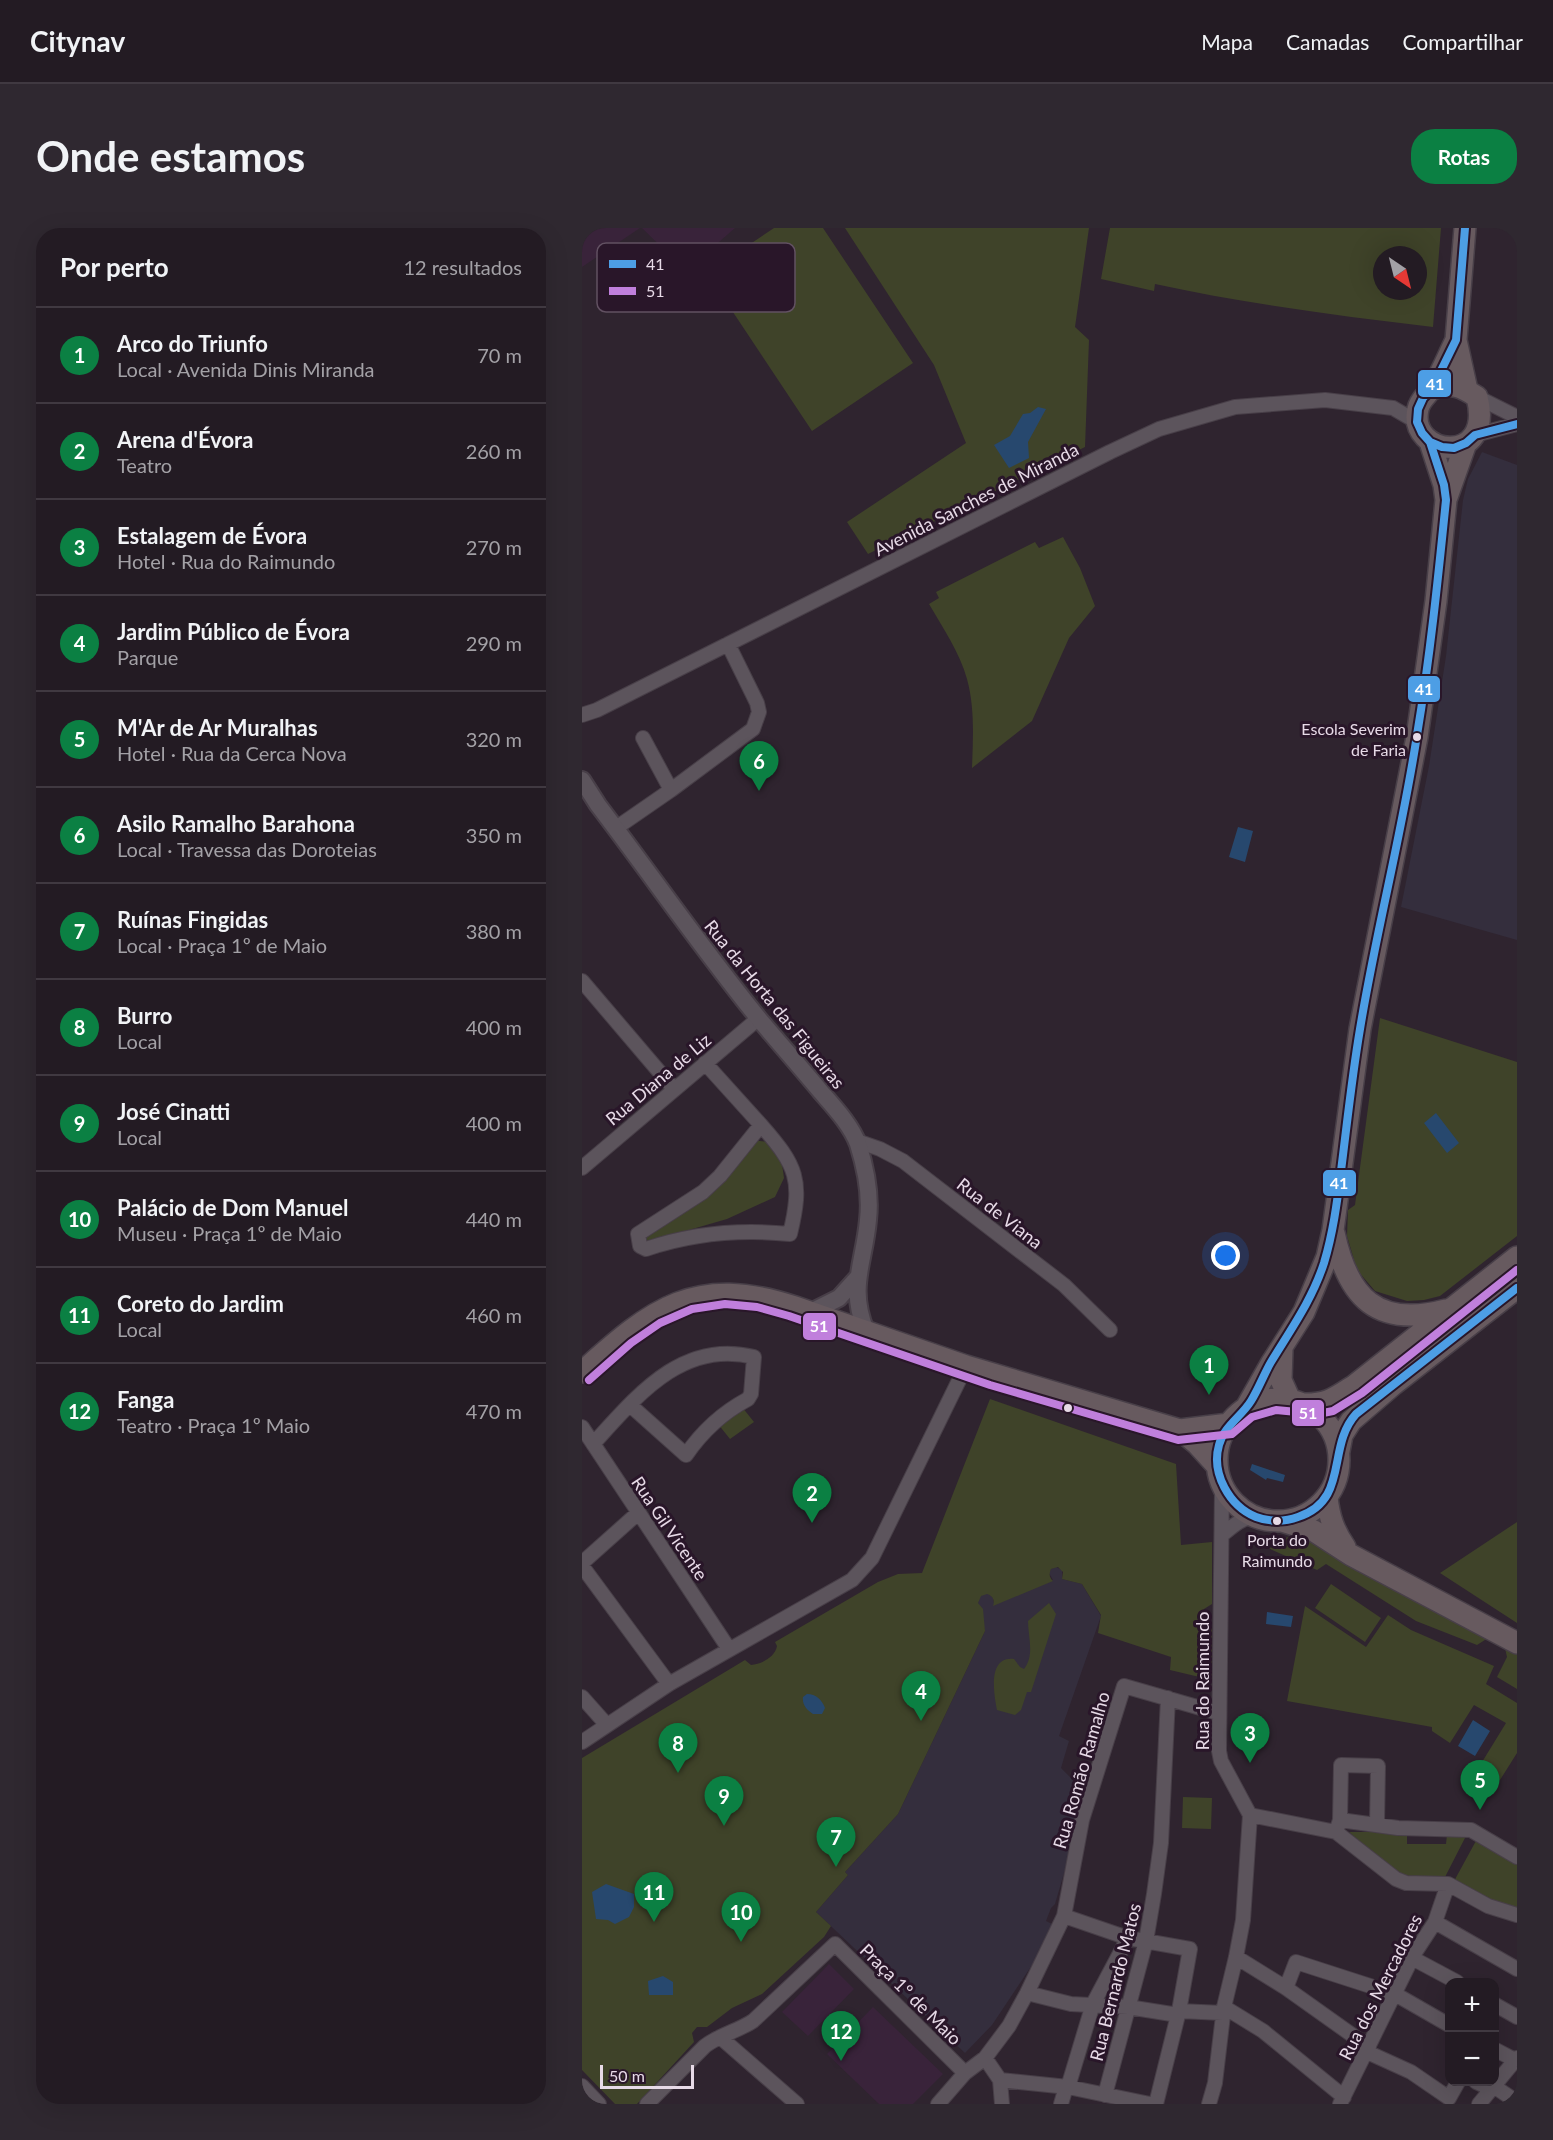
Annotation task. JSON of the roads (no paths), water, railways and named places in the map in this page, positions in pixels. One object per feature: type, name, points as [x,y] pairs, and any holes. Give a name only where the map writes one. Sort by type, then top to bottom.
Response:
[{"type":"main road","points":[[1446,501],[1470,439],[1480,423],[1480,411],[1472,393],[1456,340],[1465,228]]},
{"type":"main road","points":[[1220,1476],[1218,1451],[1221,1437],[1229,1424],[1246,1408],[1304,1312],[1327,1257],[1333,1230],[1360,1029],[1417,737],[1437,601],[1446,501],[1442,478],[1430,442],[1422,433],[1417,422],[1418,409],[1456,340]]},
{"type":"main road","points":[[1427,393],[1443,385],[1456,385],[1472,393]]},
{"type":"main road","points":[[1430,442],[1442,447],[1454,448],[1470,439]]},
{"type":"main road","points":[[1333,1230],[1343,1268],[1351,1284],[1363,1298],[1376,1307],[1391,1313],[1412,1316],[1453,1308]]},
{"type":"main road","points":[[1246,1408],[1275,1399],[1318,1404],[1330,1401],[1355,1385],[1517,1257]]},
{"type":"main road","points":[[1281,1521],[1299,1518],[1315,1509],[1327,1497],[1335,1482],[1339,1467],[1342,1435],[1350,1421],[1517,1288]]},
{"type":"main road","points":[[582,1372],[635,1326],[675,1303],[692,1298],[727,1294],[772,1299],[966,1366],[1180,1430],[1197,1444],[1220,1476],[1230,1499],[1241,1509],[1266,1520],[1281,1521],[1314,1531],[1351,1555],[1517,1643]]},
{"type":"main road","points":[[1283,1345],[1281,1380],[1296,1402],[1315,1412],[1326,1422],[1339,1451]]},
{"type":"main road","points":[[1180,1430],[1229,1424]]},
{"type":"main road","points":[[1327,1497],[1329,1517],[1335,1532],[1351,1555]]},
{"type":"street","name":"Avenida Sanches de Miranda","points":[[1393,408],[1427,393]]},
{"type":"street","points":[[1472,393],[1517,417]]},
{"type":"street","name":"Avenida Sanches de Miranda","points":[[582,715],[597,710],[1110,452],[1177,423],[1235,407],[1325,400],[1393,408],[1417,422]]},
{"type":"street","points":[[1470,439],[1517,424]]},
{"type":"street","points":[[616,828],[753,729],[759,712],[757,703],[728,644]]},
{"type":"street","name":"Avenida Sanches de Miranda","points":[[582,723],[597,710]]},
{"type":"street","points":[[643,738],[671,790]]},
{"type":"street","name":"Rua da Horta das Figueiras","points":[[582,780],[759,1018],[829,1102],[857,1141],[867,1177],[869,1208],[858,1277],[857,1301],[866,1331]]},
{"type":"street","points":[[582,981],[674,1089]]},
{"type":"street","name":"Rua Diana de Liz","points":[[582,1167],[759,1018]]},
{"type":"street","points":[[705,1063],[761,1125],[788,1157],[798,1190],[790,1234],[759,1231],[730,1232],[693,1237],[646,1248],[640,1246],[638,1234],[703,1192],[720,1176],[761,1125]]},
{"type":"street","name":"Rua de Viana","points":[[857,1141],[880,1149],[903,1161],[1064,1285],[1110,1330]]},
{"type":"street","points":[[811,1312],[839,1298],[858,1277]]},
{"type":"street","name":"Rua da Horta das Figueiras","points":[[843,1323],[843,1305],[858,1277]]},
{"type":"street","points":[[593,1444],[630,1405],[664,1375],[689,1360],[734,1352],[754,1357],[751,1394],[748,1399],[717,1419],[700,1435],[686,1455],[630,1405]]},
{"type":"street","points":[[582,1742],[669,1684],[852,1580],[872,1558],[966,1366]]},
{"type":"street","name":"Rua Gil Vicente","points":[[582,1426],[729,1649]]},
{"type":"street","name":"Rua do Raimundo","points":[[1220,1476],[1222,1535],[1219,1751],[1221,1761],[1250,1815]]},
{"type":"street","points":[[638,1513],[582,1565],[669,1684]]},
{"type":"street","points":[[1222,1535],[1234,1524],[1254,1516]]},
{"type":"street","name":"Rua Romão Ramalho","points":[[938,2104],[965,2073],[985,2058],[1009,2026],[1064,1916],[1082,1820],[1124,1686],[1168,1698]]},
{"type":"street","points":[[582,1697],[606,1724]]},
{"type":"street","points":[[1168,1698],[1218,1713]]},
{"type":"street","name":"Rua Bernardo Matos","points":[[1109,2098],[1128,2007],[1146,1941],[1161,1843],[1168,1698]]},
{"type":"street","points":[[1377,1824],[1378,1766],[1341,1765],[1338,1826],[1352,1842],[1396,1880],[1406,1883],[1448,1884],[1517,1923]]},
{"type":"street","points":[[1209,2104],[1215,2083],[1223,2010],[1243,1920],[1250,1815],[1338,1826],[1377,1824],[1398,1828],[1471,1830],[1517,1857]]},
{"type":"street","name":"Rua dos Mercadores","points":[[1342,2101],[1412,1958],[1435,1922],[1448,1884]]},
{"type":"street","points":[[1497,1910],[1517,1915]]},
{"type":"street","points":[[1064,1916],[1128,1938],[1190,1949],[1179,2013],[1156,2104]]},
{"type":"street","points":[[1435,1922],[1517,1970]]},
{"type":"street","points":[[1061,2104],[1093,2004],[1128,1938]]},
{"type":"street","name":"Praça 1º de Maio","points":[[720,2037],[753,2021],[835,1944],[965,2073]]},
{"type":"street","points":[[1236,1957],[1286,1988],[1368,2049],[1411,2072],[1449,2098],[1456,2086]]},
{"type":"street","points":[[1412,1958],[1448,1978]]},
{"type":"street","points":[[1286,1988],[1296,1962],[1395,1994],[1445,2023]]},
{"type":"street","points":[[1027,1993],[1071,2004],[1093,2004],[1179,2013],[1223,2010],[1263,2031],[1342,2101]]},
{"type":"street","points":[[1499,2007],[1517,2017]]},
{"type":"street","points":[[647,2104],[705,2046],[720,2037],[797,2104]]},
{"type":"street","points":[[1479,2104],[1516,2059],[1499,2051]]},
{"type":"street","points":[[985,2058],[1000,2080],[1002,2104]]},
{"type":"street","points":[[1000,2080],[1067,2087],[1109,2098],[1150,2104]]},
{"type":"street","points":[[582,2086],[599,2104]]},
{"type":"street","points":[[1486,2086],[1495,2087],[1517,2102]]},
{"type":"water","points":[[1038,407],[1046,409],[1028,442],[1029,458],[1009,468],[994,445],[1010,436],[1023,414],[1030,413]]},
{"type":"water","points":[[1238,827],[1253,831],[1245,862],[1229,857]]},
{"type":"water","points":[[1436,1113],[1459,1143],[1447,1153],[1424,1123]]},
{"type":"water","points":[[1252,1464],[1285,1475],[1283,1482],[1267,1478],[1266,1480],[1250,1470]]},
{"type":"water","points":[[1267,1612],[1293,1616],[1291,1627],[1266,1624]]},
{"type":"water","points":[[807,1694],[816,1696],[822,1702],[825,1708],[822,1714],[813,1714],[805,1707],[803,1697]]},
{"type":"water","points":[[1473,1720],[1490,1731],[1475,1756],[1458,1746]]},
{"type":"water","points":[[606,1884],[634,1894],[634,1907],[629,1917],[615,1924],[608,1920],[596,1919],[592,1892]]},
{"type":"water","points":[[663,1976],[673,1982],[673,1995],[649,1995],[648,1981]]},
{"type":"place","name":"Escola Severim de Faria","points":[[1417,737]]},
{"type":"place","name":"Asilo Ramalho Barahona","points":[[759,791]]},
{"type":"place","name":"Arco do Triunfo","points":[[1209,1395]]},
{"type":"place","name":"Porta do Raimundo","points":[[1277,1521]]},
{"type":"place","name":"Arena d'Évora","points":[[812,1523]]},
{"type":"place","name":"Jardim Público de Évora","points":[[921,1721]]},
{"type":"place","name":"Estalagem de Évora","points":[[1250,1763]]},
{"type":"place","name":"Burro","points":[[678,1773]]},
{"type":"place","name":"M'Ar de Ar Muralhas","points":[[1480,1810]]},
{"type":"place","name":"José Cinatti","points":[[724,1826]]},
{"type":"place","name":"Ruínas Fingidas","points":[[836,1867]]},
{"type":"place","name":"Coreto do Jardim","points":[[654,1922]]},
{"type":"place","name":"Palácio de Dom Manuel","points":[[741,1942]]},
{"type":"place","name":"Fanga","points":[[841,2061]]}]
